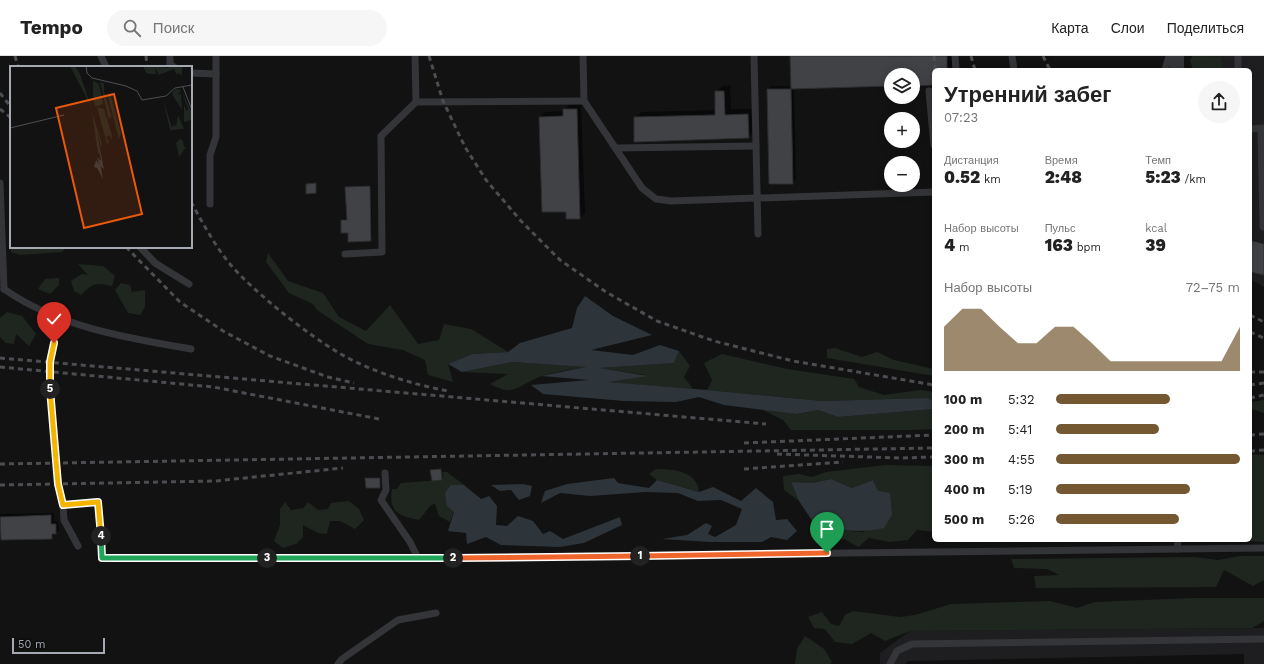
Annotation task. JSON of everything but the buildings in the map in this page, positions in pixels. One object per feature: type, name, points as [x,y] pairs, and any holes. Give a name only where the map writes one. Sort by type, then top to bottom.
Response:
[{"type":"street","points":[[1177,56],[1177,68]]},
{"type":"lane","points":[[101,56],[106,66]]},
{"type":"lane","points":[[170,56],[170,64],[173,66]]},
{"type":"lane","points":[[210,204],[210,156],[216,137],[216,56]]},
{"type":"lane","points":[[415,56],[416,102]]},
{"type":"lane","points":[[583,56],[584,101],[642,188],[656,199],[671,201],[932,192]]},
{"type":"lane","points":[[754,56],[758,234]]},
{"type":"lane","points":[[955,56],[956,68]]},
{"type":"lane","points":[[1012,56],[1014,68]]},
{"type":"lane","points":[[1166,68],[1169,56]]},
{"type":"lane","points":[[1238,56],[1238,68]]},
{"type":"lane","points":[[192,74],[216,74]]},
{"type":"lane","points":[[929,91],[932,123]]},
{"type":"lane","points":[[345,254],[382,252],[381,136],[416,102],[584,101]]},
{"type":"lane","points":[[1262,129],[1262,227],[1264,227]]},
{"type":"lane","points":[[616,148],[756,146]]},
{"type":"lane","points":[[0,183],[2,290],[53,316],[135,339],[191,349]]},
{"type":"lane","points":[[141,248],[155,264],[189,284]]},
{"type":"lane","points":[[385,473],[386,490],[380,500],[410,542],[418,558]]},
{"type":"lane","points":[[78,546],[64,520],[63,505],[98,502],[102,558],[418,558],[1264,548]]},
{"type":"lane","points":[[1178,542],[1178,549]]},
{"type":"lane","points":[[338,664],[342,659],[398,620],[436,613]]},
{"type":"lane","points":[[890,664],[897,652],[912,644],[1264,639]]},
{"type":"path","points":[[53,316],[54,343],[50,371],[51,411],[58,484],[63,505]]},
{"type":"shaded area","points":[[1193,56],[1221,57],[1224,68],[1192,68],[1190,60]]},
{"type":"shaded area","points":[[1198,56],[1264,56],[1264,287],[1252,280],[1252,68],[1199,68]]},
{"type":"shaded area","points":[[10,248],[66,248],[62,252],[20,255],[11,252]]},
{"type":"shaded area","points":[[268,253],[288,281],[323,293],[339,317],[366,331],[390,305],[418,344],[439,340],[444,324],[471,329],[508,352],[472,354],[448,364],[453,382],[428,375],[425,360],[403,350],[368,344],[317,310],[313,304],[289,293],[266,262]]},
{"type":"shaded area","points":[[78,264],[103,266],[115,276],[112,286],[95,284],[81,295],[74,291],[71,281],[82,274],[88,275]]},
{"type":"shaded area","points":[[59,278],[59,285],[50,294],[38,289],[45,279]]},
{"type":"shaded area","points":[[121,283],[130,285],[132,292],[145,290],[145,307],[140,315],[128,313],[115,290]]},
{"type":"shaded area","points":[[585,296],[613,316],[652,335],[591,350],[633,355],[660,345],[679,351],[674,363],[599,368],[648,376],[608,382],[822,401],[928,398],[932,401],[932,409],[838,417],[818,410],[797,414],[724,405],[699,397],[676,402],[624,401],[543,394],[531,385],[589,380],[541,376],[586,367],[512,362],[462,372],[448,364],[472,354],[508,352],[520,343],[572,328],[577,308]]},
{"type":"shaded area","points":[[7,312],[22,316],[36,334],[29,346],[16,334],[14,344],[6,343],[0,337],[0,318]]},
{"type":"shaded area","points":[[835,348],[862,357],[877,352],[894,360],[932,369],[932,376],[827,358],[827,349]]},
{"type":"shaded area","points":[[679,351],[690,366],[684,377],[693,389],[605,382],[646,375],[596,368],[674,363]]},
{"type":"shaded area","points":[[722,354],[787,369],[854,379],[859,387],[884,395],[920,390],[932,392],[932,401],[928,398],[822,401],[707,390],[712,380],[704,363]]},
{"type":"shaded area","points":[[512,362],[588,367],[547,374],[512,390],[506,390],[490,384],[508,374],[462,372]]},
{"type":"shaded area","points":[[1264,400],[1264,413],[1252,411],[1252,402]]},
{"type":"shaded area","points":[[761,409],[797,414],[818,410],[838,417],[932,409],[932,429],[791,430],[783,420]]},
{"type":"shaded area","points":[[1252,454],[1264,455],[1264,542],[1252,541]]},
{"type":"shaded area","points":[[886,465],[932,466],[932,532],[917,530],[908,540],[890,542],[869,538],[858,547],[845,539],[829,542],[817,538],[821,531],[834,530],[864,532],[878,491],[873,480],[852,488],[831,479],[812,483],[791,482],[799,501],[784,490],[783,476],[799,474],[812,477],[826,472]]},
{"type":"shaded area","points":[[656,469],[677,471],[689,475],[697,485],[699,492],[657,480],[649,474]]},
{"type":"shaded area","points":[[442,472],[447,472],[464,485],[451,485],[454,512],[450,522],[439,516],[435,504],[431,505],[419,520],[406,517],[396,512],[392,503],[392,489],[397,489],[401,483],[442,480]]},
{"type":"shaded area","points":[[614,478],[618,483],[649,488],[657,480],[699,492],[713,487],[741,501],[756,488],[773,502],[776,520],[787,519],[797,531],[787,540],[771,537],[762,542],[710,542],[662,539],[687,535],[706,523],[712,526],[708,534],[715,537],[736,525],[742,509],[721,500],[698,501],[678,493],[645,492],[590,496],[560,493],[541,503],[545,491],[567,484]]},
{"type":"shaded area","points":[[831,479],[852,488],[873,480],[878,491],[890,493],[892,515],[884,528],[850,531],[815,525],[799,501],[791,482],[812,483]]},
{"type":"shaded area","points":[[523,484],[532,486],[530,496],[519,500],[511,490],[500,491],[491,485]]},
{"type":"shaded area","points":[[451,485],[464,485],[481,499],[489,496],[497,506],[496,525],[507,526],[518,516],[533,521],[543,534],[550,531],[563,539],[620,517],[622,525],[584,543],[560,547],[501,545],[486,537],[467,544],[466,533],[448,531],[454,512],[447,506],[445,493]]},
{"type":"shaded area","points":[[349,501],[359,509],[364,520],[355,529],[340,521],[330,521],[327,534],[318,533],[303,525],[303,537],[296,544],[283,548],[274,541],[280,525],[280,509],[285,502],[291,510],[304,508],[308,502],[318,510],[328,509],[331,503]]},
{"type":"shaded area","points":[[1240,556],[1264,556],[1264,580],[1253,586],[1224,570],[1216,587],[1036,588],[1034,576],[1059,575],[1047,569],[1014,568],[1011,559],[1195,557],[1218,560]]},
{"type":"shaded area","points":[[1193,598],[1264,598],[1264,621],[1252,628],[910,631],[885,641],[871,633],[852,644],[835,642],[825,629],[814,628],[808,617],[822,612],[831,624],[839,626],[845,615],[853,611],[900,617],[915,615],[951,604],[1050,601],[1077,608],[1095,602]]},
{"type":"shaded area","points":[[1264,628],[1264,664],[880,664],[880,653],[910,631]]},
{"type":"shaded area","points":[[805,636],[824,649],[832,662],[830,664],[795,664],[797,649]]},
{"type":"railway","points":[[15,56],[18,66]]},
{"type":"railway","points":[[146,56],[147,66]]},
{"type":"railway","points":[[429,56],[443,101],[465,147],[486,180],[521,221],[560,260],[606,292],[657,321],[714,341],[793,361],[932,385]]},
{"type":"railway","points":[[934,56],[935,68]]},
{"type":"railway","points":[[971,56],[974,68]]},
{"type":"railway","points":[[1043,56],[1049,68]]},
{"type":"railway","points":[[0,93],[10,106]]},
{"type":"railway","points":[[0,109],[10,117]]},
{"type":"railway","points":[[192,204],[213,240],[232,267],[262,296],[300,327],[339,353],[378,372],[420,385],[448,391]]},
{"type":"railway","points":[[127,248],[180,302],[223,331],[270,356],[328,377],[354,383]]},
{"type":"railway","points":[[1252,316],[1264,322]]},
{"type":"railway","points":[[1252,333],[1264,338]]},
{"type":"railway","points":[[0,358],[766,424]]},
{"type":"railway","points":[[0,367],[213,387],[379,419]]},
{"type":"railway","points":[[1252,372],[1264,372]]},
{"type":"railway","points":[[1252,385],[1264,383]]},
{"type":"railway","points":[[1252,398],[1264,395]]},
{"type":"railway","points":[[1252,435],[1264,434]]},
{"type":"railway","points":[[744,443],[932,435]]},
{"type":"railway","points":[[0,464],[932,448]]},
{"type":"railway","points":[[1252,451],[1264,450]]},
{"type":"railway","points":[[777,454],[899,458],[932,457]]},
{"type":"railway","points":[[744,469],[843,462]]},
{"type":"railway","points":[[0,485],[215,481],[343,468]]},
{"type":"route","points":[[54,343],[50,362],[51,411],[58,484],[63,505],[98,502],[102,558],[418,558],[827,553]]}]
